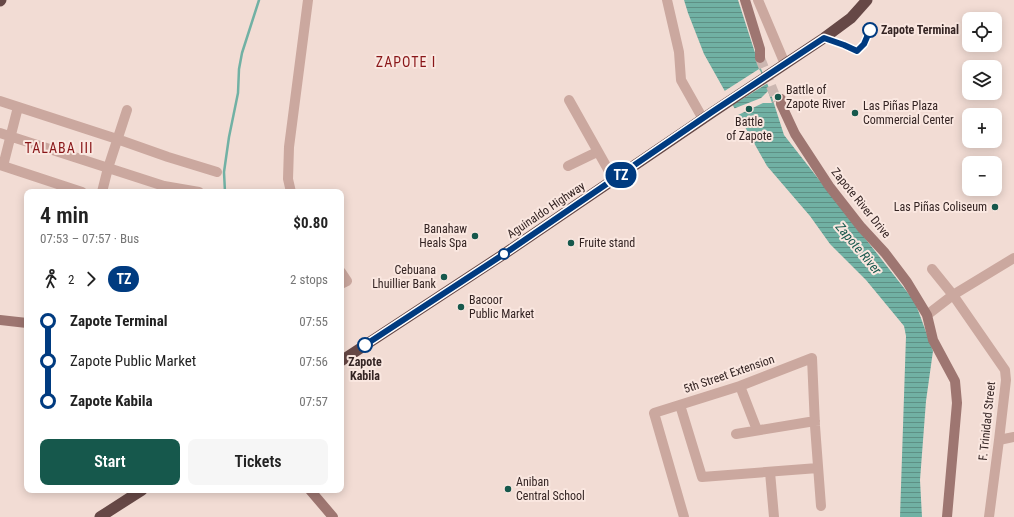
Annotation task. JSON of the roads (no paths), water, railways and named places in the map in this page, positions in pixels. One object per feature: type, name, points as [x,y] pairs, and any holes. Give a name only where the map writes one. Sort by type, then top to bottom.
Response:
[{"type":"highway","name":"Aguinaldo Highway","points":[[344,358],[497,259],[765,78],[851,18],[867,0]]},
{"type":"highway","points":[[100,517],[137,493]]},
{"type":"main road","points":[[745,0],[761,54]]},
{"type":"main road","name":"Zapote River Drive","points":[[780,101],[795,134],[829,186],[861,227],[885,253],[907,282],[927,315],[933,340],[955,381],[957,403],[947,517]]},
{"type":"main road","points":[[0,320],[24,323]]},
{"type":"main road","points":[[313,493],[333,517]]},
{"type":"street","points":[[290,189],[288,179],[289,147],[308,0]]},
{"type":"street","points":[[667,0],[679,52],[680,77],[703,119]]},
{"type":"street","points":[[758,0],[785,64]]},
{"type":"street","points":[[569,100],[614,180]]},
{"type":"street","points":[[0,101],[217,172]]},
{"type":"street","points":[[18,107],[1,165],[73,189]]},
{"type":"street","points":[[103,189],[127,110]]},
{"type":"street","points":[[0,133],[108,168],[159,189]]},
{"type":"street","points":[[568,166],[597,152]]},
{"type":"street","points":[[927,315],[953,295],[1014,258]]},
{"type":"street","name":"F. Trinidad Street","points":[[932,269],[953,295],[1005,370],[1006,380],[989,517]]},
{"type":"street","name":"5th Street Extension","points":[[684,517],[654,413],[740,386],[812,358],[815,421]]},
{"type":"street","points":[[740,386],[757,430]]},
{"type":"street","points":[[680,405],[702,476],[818,468]]},
{"type":"street","points":[[736,434],[815,421],[821,506]]},
{"type":"street","points":[[999,440],[1014,437]]},
{"type":"street","points":[[770,472],[774,517]]},
{"type":"water","name":"Zapote River","points":[[684,0],[738,0],[784,135],[915,302],[933,351],[926,401],[920,480],[922,517],[900,517],[906,336],[904,326],[866,280],[830,244],[810,216],[767,166],[704,54]]},
{"type":"waterway","points":[[225,189],[224,172],[238,93],[239,69],[242,53],[259,0]]},
{"type":"tunnel","points":[[760,58],[777,101]]},
{"type":"place","name":"Zapote Terminal","points":[[870,30]]},
{"type":"place","name":"Battle of Zapote River","points":[[778,97]]},
{"type":"place","name":"Battle of Zapote","points":[[749,109]]},
{"type":"place","name":"Las Piñas Plaza Commercial Center","points":[[855,113]]},
{"type":"place","name":"Las Piñas Coliseum","points":[[995,207]]},
{"type":"place","name":"Banahaw Heals Spa","points":[[475,236]]},
{"type":"place","name":"Fruite stand","points":[[571,243]]},
{"type":"place","name":"Cebuana Lhuillier Bank","points":[[444,277]]},
{"type":"place","name":"Bacoor Public Market","points":[[461,307]]},
{"type":"place","name":"Zapote Kabila","points":[[365,345]]},
{"type":"place","name":"Aniban Central School","points":[[508,489]]},
{"type":"district","name":"ZAPOTE I","points":[[406,62]]},
{"type":"district","name":"TALABA III","points":[[59,148]]}]
